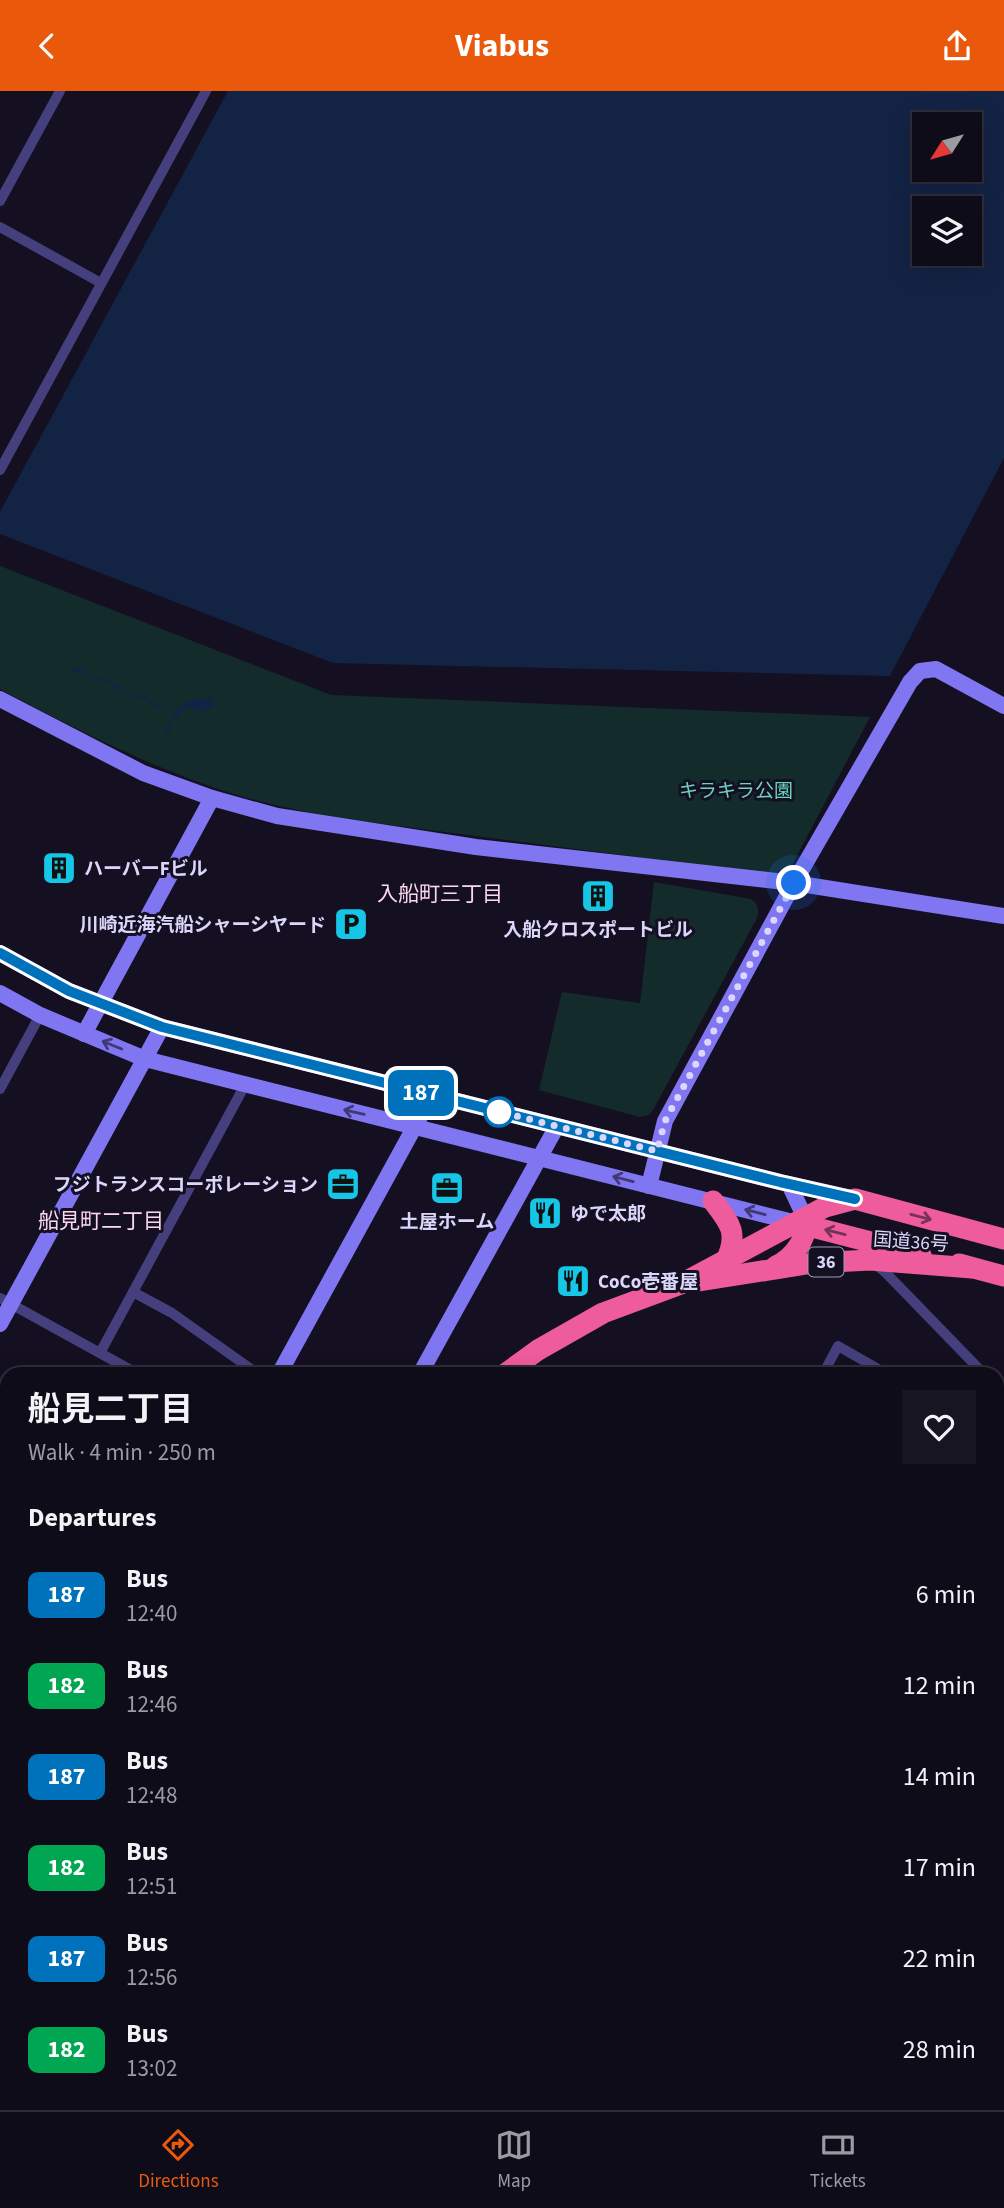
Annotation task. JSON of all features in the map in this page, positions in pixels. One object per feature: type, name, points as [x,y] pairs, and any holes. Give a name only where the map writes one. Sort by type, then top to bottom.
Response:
[{"type":"highway","name":"国道36号","points":[[515,1367],[538,1350],[603,1313],[681,1284],[803,1222],[825,1207],[855,1199],[1004,1240]]},
{"type":"highway","points":[[713,1201],[731,1224],[733,1246],[726,1261]]},
{"type":"highway","name":"国道36号","points":[[803,1222],[1004,1276]]},
{"type":"highway","name":"36","points":[[766,1271],[785,1262],[797,1250],[803,1222]]},
{"type":"highway","name":"国道36号","points":[[681,1284],[813,1263],[870,1261],[972,1268]]},
{"type":"street","points":[[0,201],[60,91]]},
{"type":"street","points":[[0,470],[206,91]]},
{"type":"street","points":[[0,227],[102,283]]},
{"type":"street","points":[[649,1186],[665,1121],[794,883],[910,682],[920,671],[936,669],[1004,706]]},
{"type":"street","points":[[0,699],[143,773],[212,798],[277,816],[464,845],[794,883],[1004,916]]},
{"type":"street","points":[[84,1034],[212,798]]},
{"type":"street","points":[[0,953],[69,991],[162,1027],[855,1199]]},
{"type":"street","points":[[0,993],[40,1015],[145,1059],[803,1222]]},
{"type":"street","points":[[0,1089],[40,1015]]},
{"type":"street","points":[[0,1324],[5,1301],[162,1027]]},
{"type":"street","points":[[100,1353],[245,1085]]},
{"type":"street","points":[[283,1367],[432,1095]]},
{"type":"street","points":[[425,1367],[557,1126]]},
{"type":"street","points":[[789,1184],[803,1222]]},
{"type":"street","points":[[870,1261],[886,1273],[977,1367]]},
{"type":"street","points":[[133,1292],[172,1313],[248,1367]]},
{"type":"street","points":[[5,1301],[125,1367]]},
{"type":"street","points":[[827,1367],[838,1346],[875,1367]]},
{"type":"green space","name":"キラキラ公園","points":[[0,566],[331,695],[870,717],[790,869],[776,875],[337,818],[247,798],[190,779],[107,743],[0,689]]},
{"type":"green space","points":[[654,882],[751,899],[758,910],[757,918],[653,1110],[649,1115],[640,1117],[539,1090],[562,992],[640,1003]]},
{"type":"water","points":[[228,91],[1004,91],[1004,458],[890,676],[333,663],[0,534],[0,512]]},
{"type":"water","points":[[75,666],[155,704],[177,710],[190,701],[213,698],[214,707],[200,712],[186,707],[173,720],[169,733],[165,734],[176,711],[155,706],[142,698],[134,698],[118,687],[113,697],[115,686],[81,672],[75,673]]},
{"type":"bus line","name":"187","points":[[0,953],[69,991],[162,1027],[855,1199]]},
{"type":"place","name":"ハーバーFビル","points":[[59,868]]},
{"type":"place","name":"入船クロスポートビル","points":[[598,896]]},
{"type":"place","name":"川崎近海汽船シャーシヤード","points":[[351,924]]},
{"type":"place","name":"フジトランスコーポレーション","points":[[343,1184]]},
{"type":"place","name":"土屋ホーム","points":[[447,1188]]},
{"type":"place","name":"ゆで太郎","points":[[545,1213]]},
{"type":"place","name":"CoCo壱番屋","points":[[573,1281]]},
{"type":"district","name":"入船町三丁目","points":[[440,894]]},
{"type":"district","name":"船見町二丁目","points":[[101,1221]]},
{"type":"route","points":[[499,1112],[496,1111],[657,1151],[665,1121],[794,883]]}]
